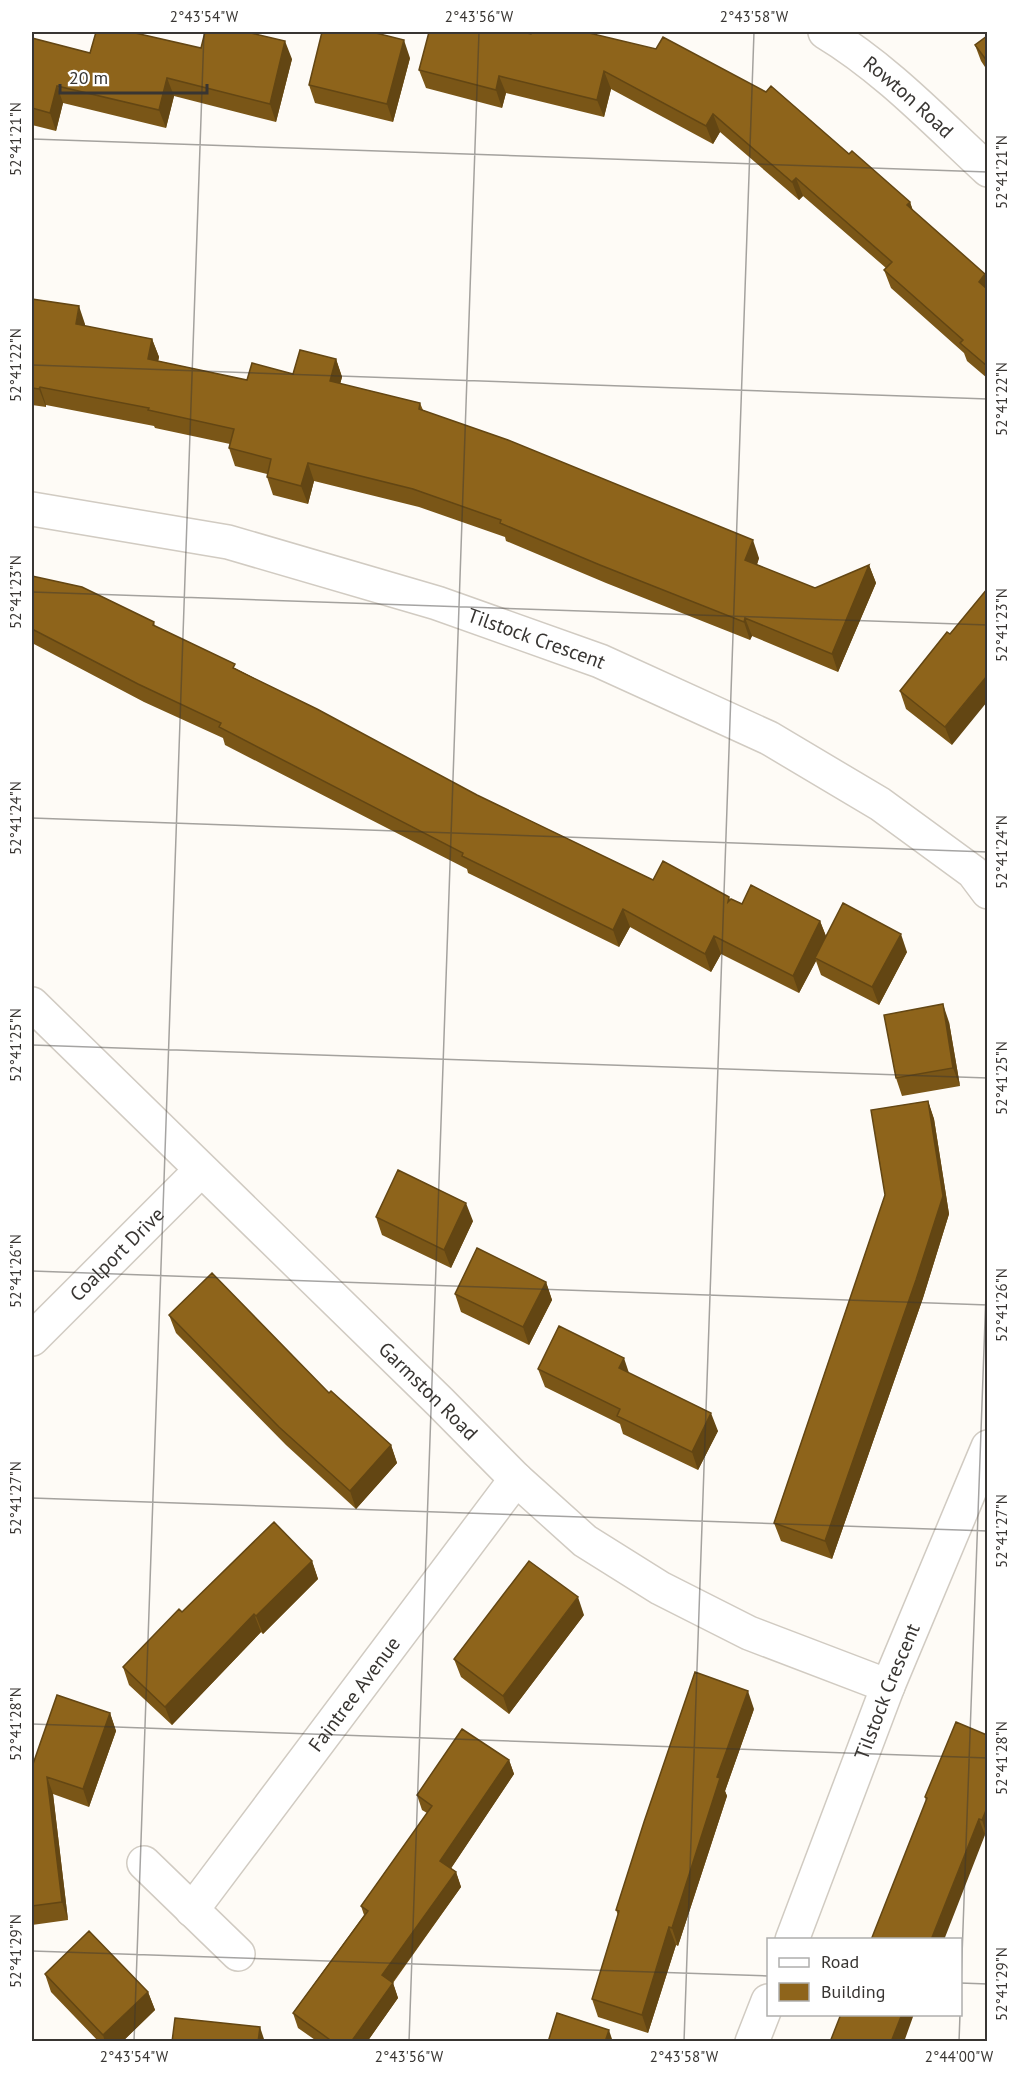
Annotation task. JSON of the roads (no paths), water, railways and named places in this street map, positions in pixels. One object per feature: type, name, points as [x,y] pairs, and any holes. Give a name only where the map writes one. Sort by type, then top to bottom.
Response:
[{"type":"street","name":"Rowton Road","points":[[825,32],[854,49],[936,121],[987,170]]},
{"type":"street","name":"Tilstock Crescent","points":[[32,509],[228,542],[437,603],[600,661],[769,738],[880,804],[983,872]]},
{"type":"street","name":"Garmston Road","points":[[32,1004],[516,1479],[585,1541],[660,1588],[749,1633],[888,1686]]},
{"type":"street","name":"Coalport Drive","points":[[32,1339],[201,1170]]},
{"type":"street","name":"Tilstock Crescent","points":[[793,1938],[888,1686],[987,1447]]},
{"type":"street","name":"Faintree Avenue","points":[[192,1910],[516,1479]]},
{"type":"street","points":[[144,1863],[238,1954]]},
{"type":"street","points":[[752,2042],[767,2004]]}]
